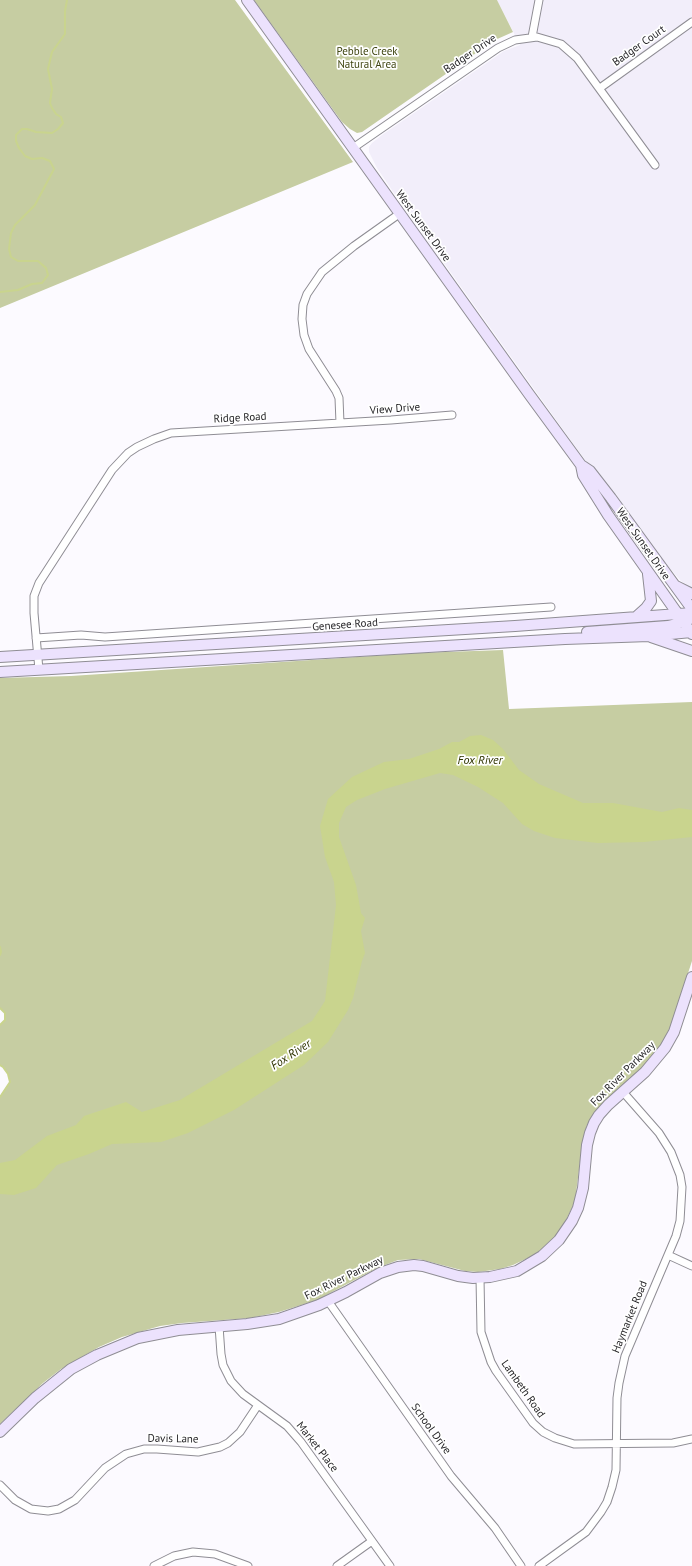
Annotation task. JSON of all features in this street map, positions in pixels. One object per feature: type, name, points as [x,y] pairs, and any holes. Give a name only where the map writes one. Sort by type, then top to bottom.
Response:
[{"type":"main road","name":"West Sunset Drive","points":[[247,0],[399,214],[581,465],[590,471],[611,498],[692,609]]},
{"type":"main road","name":"West Sunset Drive","points":[[581,465],[583,475],[648,572],[685,618],[692,632]]},
{"type":"main road","points":[[636,617],[651,601],[648,572]]},
{"type":"main road","points":[[675,586],[692,594]]},
{"type":"main road","name":"Genesee Road","points":[[0,657],[38,656],[521,626],[636,617],[685,618],[692,613]]},
{"type":"main road","points":[[564,639],[579,633],[668,626],[685,618]]},
{"type":"main road","points":[[0,672],[564,639],[649,636],[692,632]]},
{"type":"main road","points":[[649,636],[692,651]]},
{"type":"main road","name":"Fox River Parkway","points":[[0,1432],[35,1398],[71,1369],[97,1355],[132,1340],[158,1333],[178,1330],[247,1324],[279,1319],[328,1302],[380,1273],[398,1267],[414,1265],[423,1266],[458,1276],[480,1278],[504,1275],[527,1266],[547,1252],[559,1240],[572,1221],[581,1199],[587,1145],[590,1133],[599,1115],[645,1072],[665,1048],[674,1032],[692,977]]},
{"type":"street","points":[[532,37],[538,0]]},
{"type":"street","name":"Badger Court","points":[[600,88],[692,22]]},
{"type":"street","name":"Badger Drive","points":[[353,148],[498,48],[514,40],[532,37],[560,44],[577,58],[654,165]]},
{"type":"street","points":[[340,424],[339,398],[309,349],[304,335],[302,319],[303,305],[307,294],[322,272],[354,246],[399,214]]},
{"type":"street","name":"View Drive","points":[[340,424],[452,415]]},
{"type":"street","name":"Ridge Road","points":[[39,670],[34,596],[39,583],[112,470],[128,453],[154,439],[171,434],[340,424]]},
{"type":"street","name":"Genesee Road","points":[[36,638],[81,635],[105,637],[551,607]]},
{"type":"street","name":"Haymarket Road","points":[[539,1566],[581,1536],[594,1523],[601,1512],[612,1487],[616,1470],[617,1398],[619,1383],[626,1356],[678,1230],[682,1214],[682,1187],[680,1175],[671,1152],[666,1142],[623,1092]]},
{"type":"street","points":[[668,1255],[692,1266]]},
{"type":"street","name":"Lambeth Road","points":[[480,1278],[480,1322],[485,1348],[496,1371],[542,1432],[565,1442],[574,1444],[673,1443],[692,1439]]},
{"type":"street","name":"School Drive","points":[[328,1302],[451,1476],[495,1528],[521,1566]]},
{"type":"street","name":"Market Place","points":[[219,1326],[221,1354],[227,1374],[240,1390],[287,1426],[301,1442],[390,1566]]},
{"type":"street","name":"Davis Lane","points":[[0,1485],[15,1500],[27,1507],[42,1511],[59,1509],[75,1500],[105,1468],[126,1454],[144,1449],[157,1448],[198,1452],[220,1447],[228,1443],[240,1432],[258,1405]]},
{"type":"street","points":[[337,1566],[372,1540]]},
{"type":"street","points":[[154,1566],[174,1556],[193,1552],[215,1554],[248,1566]]},
{"type":"shaded area","points":[[497,0],[692,0],[692,590],[681,581],[651,547],[577,449],[396,196],[377,168],[369,152],[369,147],[372,143],[382,135],[504,51],[520,45]]},
{"type":"green space","points":[[0,0],[235,0],[353,162],[0,308]]},
{"type":"green space","name":"Pebble Creek Natural Area","points":[[254,0],[497,0],[513,32],[495,40],[362,132],[357,133],[342,122]]},
{"type":"green space","points":[[503,650],[509,709],[692,702],[692,961],[671,1025],[662,1044],[641,1069],[598,1108],[587,1125],[582,1146],[575,1201],[561,1231],[546,1246],[532,1256],[500,1269],[478,1272],[465,1271],[419,1259],[398,1260],[377,1268],[317,1300],[279,1312],[250,1318],[160,1326],[122,1337],[99,1347],[61,1369],[43,1383],[0,1424],[0,1097],[10,1082],[8,1074],[0,1065],[0,1025],[5,1020],[5,1013],[0,1008],[0,678],[71,676],[417,653]]},
{"type":"water","name":"Fox River","points":[[481,735],[493,740],[503,749],[519,770],[539,784],[583,803],[613,803],[662,812],[679,808],[692,810],[692,837],[644,842],[598,843],[555,838],[534,831],[522,824],[503,803],[478,787],[453,775],[440,773],[385,789],[357,800],[346,807],[339,823],[339,837],[356,885],[361,913],[365,918],[361,931],[365,953],[353,998],[348,1010],[328,1042],[304,1065],[234,1110],[188,1133],[161,1142],[112,1144],[57,1165],[36,1188],[14,1195],[0,1194],[0,1163],[15,1160],[47,1136],[76,1125],[84,1116],[126,1102],[142,1112],[180,1100],[312,1021],[325,1001],[336,905],[334,882],[325,857],[320,826],[328,799],[352,777],[384,762],[409,759],[439,749],[452,742],[459,742],[470,736]]},
{"type":"waterway","points":[[0,292],[18,290],[32,284],[42,283],[48,275],[46,268],[38,261],[18,261],[11,257],[9,249],[11,233],[15,225],[35,205],[54,169],[50,161],[42,158],[32,159],[25,156],[19,148],[16,141],[16,135],[22,129],[52,133],[63,123],[61,117],[56,114],[50,103],[52,89],[48,69],[52,52],[65,34],[65,11],[67,0]]},
{"type":"waterway","points":[[0,947],[0,955]]},
{"type":"waterway","points":[[0,1008],[5,1013],[5,1020],[0,1025]]},
{"type":"waterway","points":[[0,1065],[8,1074],[10,1082],[0,1097]]}]
